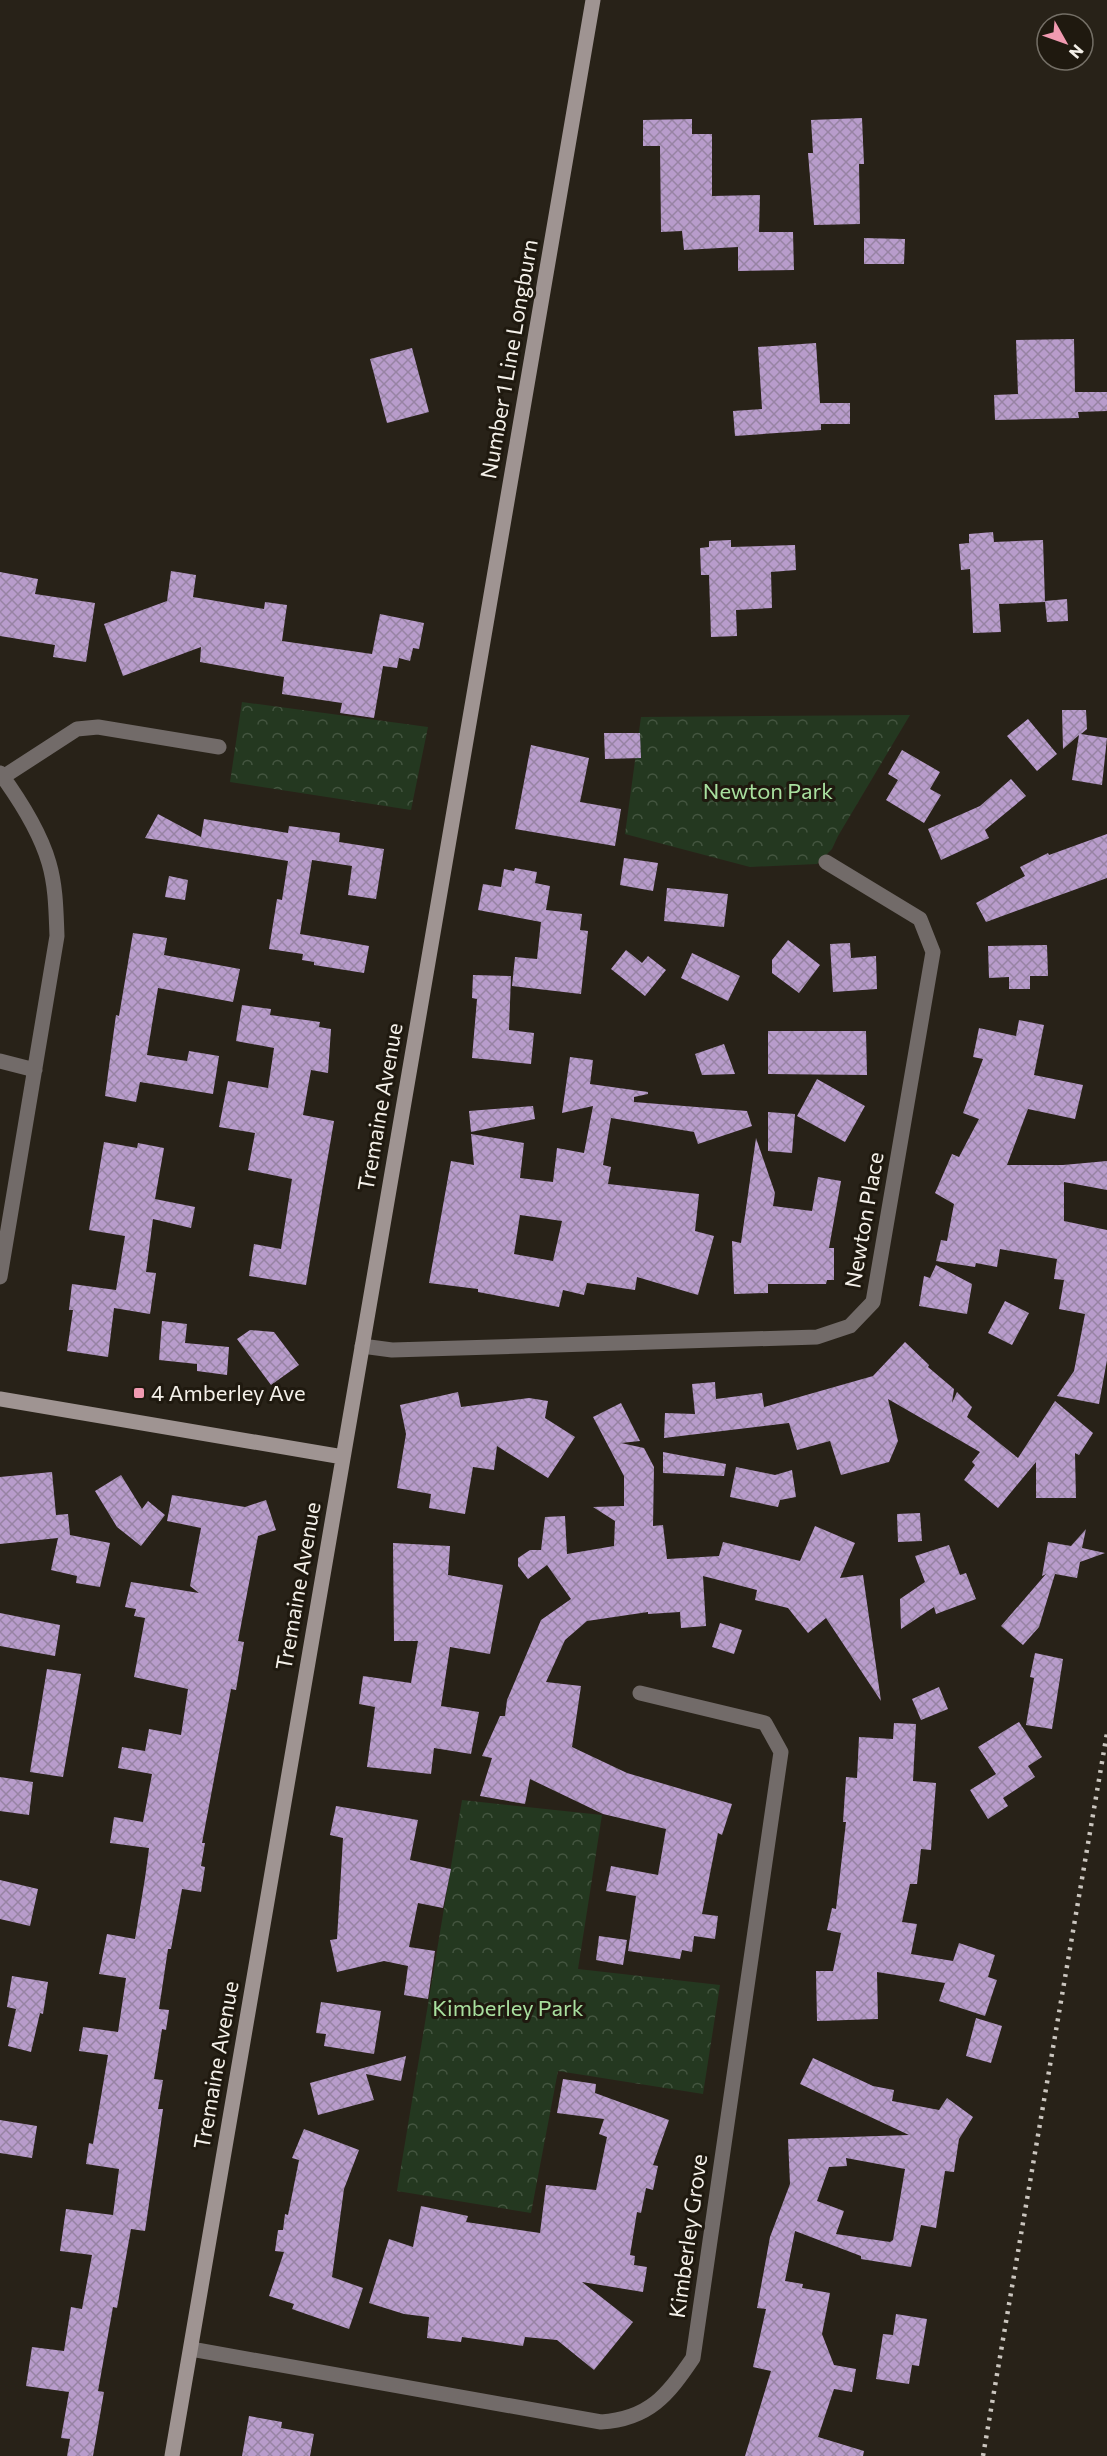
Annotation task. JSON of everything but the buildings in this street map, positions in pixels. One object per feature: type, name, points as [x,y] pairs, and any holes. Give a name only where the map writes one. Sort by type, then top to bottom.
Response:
[{"type":"main road","name":"Number 1 Line Longburn","points":[[467,724],[592,0]]},
{"type":"main road","name":"Tremaine Avenue","points":[[172,2456],[467,724]]},
{"type":"main road","points":[[0,1398],[343,1457]]},
{"type":"street","points":[[0,1277],[57,936],[56,895],[49,862],[33,827],[1,775],[77,729],[98,727],[219,747]]},
{"type":"street","name":"Newton Place","points":[[362,1346],[392,1350],[817,1336],[850,1326],[873,1302],[933,952],[920,919],[826,862]]},
{"type":"street","points":[[0,1061],[35,1070]]},
{"type":"street","name":"Kimberley Grove","points":[[191,2349],[602,2422],[623,2421],[651,2407],[673,2388],[693,2358],[782,1752],[765,1723],[639,1693]]},
{"type":"green space","points":[[242,702],[428,727],[411,810],[230,782]]},
{"type":"green space","name":"Newton Park","points":[[910,715],[832,849],[817,864],[750,867],[625,834],[641,717]]},
{"type":"green space","name":"Kimberley Park","points":[[462,1800],[602,1815],[578,1969],[720,1985],[703,2094],[558,2071],[531,2213],[397,2191]]},
{"type":"railway","points":[[983,2456],[1107,1733]]},
{"type":"place","name":"4 Amberley Ave","points":[[139,1393]]}]
